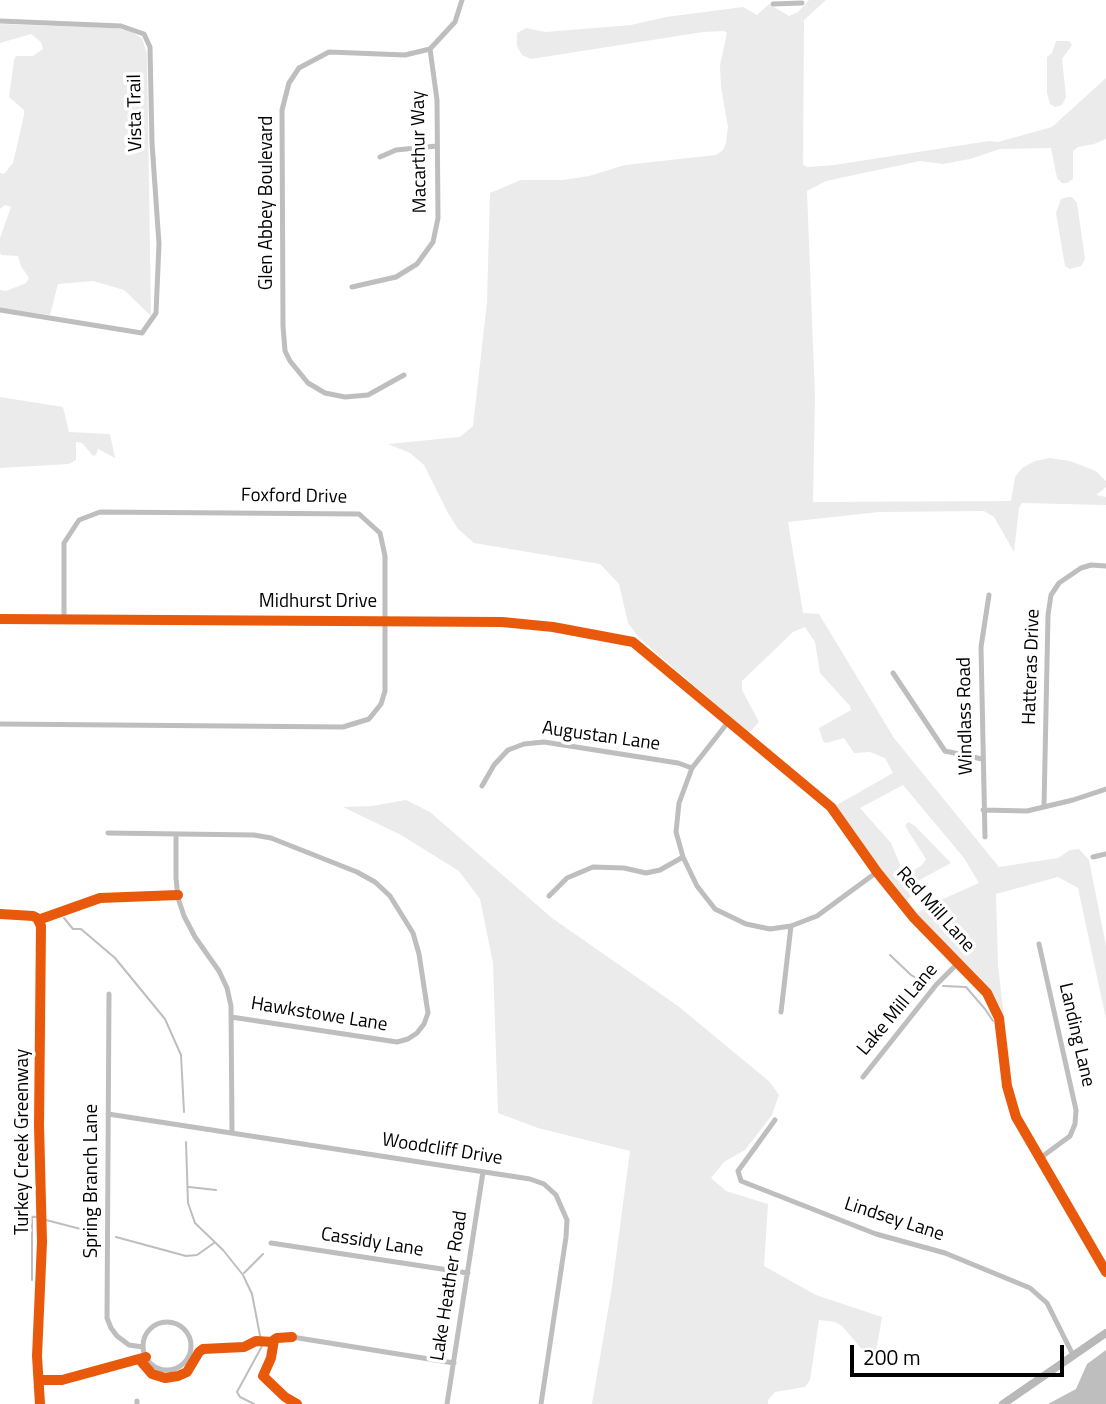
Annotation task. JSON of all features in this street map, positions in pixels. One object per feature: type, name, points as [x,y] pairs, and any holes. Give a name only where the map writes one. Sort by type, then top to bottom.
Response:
[{"type":"street","points":[[430,49],[455,22],[462,0]]},
{"type":"street","points":[[773,4],[802,3]]},
{"type":"street","name":"Vista Trail","points":[[0,21],[121,26],[144,34],[150,47],[152,143],[159,244],[156,313],[142,333],[0,310]]},
{"type":"street","name":"Macarthur Way","points":[[352,287],[396,277],[417,264],[432,242],[438,218],[437,100],[430,49]]},
{"type":"street","name":"Glen Abbey Boulevard","points":[[404,375],[368,395],[345,397],[324,393],[308,383],[285,351],[282,110],[289,83],[299,68],[330,52],[405,55],[430,49]]},
{"type":"street","points":[[380,157],[396,150],[437,146]]},
{"type":"street","name":"Foxford Drive","points":[[0,724],[343,727],[358,724],[376,712],[386,691],[385,556],[380,533],[359,514],[100,512],[79,520],[64,543],[64,618]]},
{"type":"street","name":"Hatteras Drive","points":[[1044,807],[1048,615],[1051,595],[1059,583],[1081,568],[1091,565],[1106,566]]},
{"type":"street","name":"Windlass Road","points":[[985,837],[981,647],[989,595]]},
{"type":"street","name":"Midhurst Drive","points":[[0,619],[502,622],[552,627],[633,642]]},
{"type":"street","name":"Red Mill Lane","points":[[633,642],[831,807],[914,918],[993,1003],[999,1018],[1007,1086],[1016,1117],[1106,1272]]},
{"type":"street","points":[[894,673],[945,751],[982,759]]},
{"type":"street","points":[[729,722],[692,768],[679,803],[676,832],[683,857],[697,886],[715,909],[746,924],[770,929],[791,926],[817,916],[877,872]]},
{"type":"street","name":"Augustan Lane","points":[[482,786],[494,765],[508,750],[524,744],[544,742],[678,763],[692,768]]},
{"type":"street","points":[[983,810],[1027,811],[1106,789]]},
{"type":"street","name":"Hawkstowe Lane","points":[[108,833],[254,835],[271,838],[357,872],[375,882],[390,896],[413,933],[428,1013],[424,1024],[408,1039],[397,1042],[231,1017]]},
{"type":"street","points":[[176,835],[178,898],[195,937],[219,971],[227,988],[231,1017],[232,1133]]},
{"type":"street","points":[[1093,857],[1106,854]]},
{"type":"street","points":[[550,896],[567,878],[593,867],[624,867],[646,873],[660,870],[683,857]]},
{"type":"street","points":[[781,1012],[791,926]]},
{"type":"street","name":"Landing Lane","points":[[1039,944],[1076,1110],[1075,1124],[1070,1136],[1039,1159]]},
{"type":"street","name":"Lake Mill Lane","points":[[863,1077],[936,985],[958,963]]},
{"type":"street","name":"Spring Branch Lane","points":[[109,994],[107,1318],[110,1328],[117,1336],[129,1345],[143,1347]]},
{"type":"street","name":"Woodcliff Drive","points":[[108,1114],[530,1179],[544,1184],[556,1195],[567,1220],[541,1404]]},
{"type":"street","name":"Lindsey Lane","points":[[775,1120],[738,1171],[740,1181],[876,1234],[945,1252],[1030,1288],[1047,1303],[1073,1355]]},
{"type":"street","name":"Lake Heather Road","points":[[447,1404],[483,1172]]},
{"type":"street","name":"Cassidy Lane","points":[[271,1243],[468,1273]]},
{"type":"street","name":"Spring Branch Lane","points":[[170,1322],[185,1329],[192,1345],[183,1365],[169,1371],[156,1368],[148,1362],[143,1347],[144,1339],[154,1326],[170,1322]]},
{"type":"street","points":[[1003,1404],[1106,1333]]},
{"type":"street","points":[[292,1337],[454,1363]]},
{"type":"shaded area","points":[[809,0],[826,0],[804,20],[803,165],[808,167],[989,141],[998,142],[1052,127],[1106,78],[1106,139],[1073,151],[1073,179],[1067,183],[1062,183],[1057,178],[1051,148],[1000,149],[943,164],[920,161],[826,181],[807,191],[815,396],[813,502],[1011,501],[1015,477],[1022,468],[1035,461],[1050,458],[1070,461],[1096,471],[1106,481],[1106,487],[1096,495],[1106,497],[1106,505],[1022,503],[1019,508],[1014,552],[994,517],[984,511],[879,512],[788,522],[803,613],[819,614],[894,738],[999,867],[1058,858],[1070,850],[1079,849],[1089,860],[1106,946],[1106,1019],[1078,888],[1058,877],[996,894],[998,965],[1004,1018],[999,1005],[984,983],[916,914],[979,883],[964,858],[903,785],[860,808],[891,843],[901,867],[911,872],[926,859],[905,826],[908,822],[951,863],[914,883],[913,893],[906,902],[891,883],[835,806],[893,773],[885,758],[870,752],[854,753],[844,738],[826,743],[823,741],[819,728],[851,710],[820,673],[815,642],[805,627],[793,632],[742,681],[742,690],[759,722],[749,733],[639,638],[628,623],[619,584],[600,564],[474,543],[458,529],[424,465],[410,453],[388,444],[460,437],[473,426],[487,302],[490,193],[521,180],[563,180],[589,176],[625,165],[716,155],[723,150],[726,143],[728,127],[720,65],[727,33],[724,31],[531,59],[522,55],[517,46],[517,33],[526,28],[546,32],[631,25],[666,17],[743,7],[757,15],[769,4],[789,16],[798,12]]},
{"type":"shaded area","points":[[0,24],[113,28],[128,30],[142,38],[147,54],[151,316],[124,290],[93,281],[58,284],[50,315],[0,308],[0,290],[6,291],[26,283],[29,278],[18,256],[1,255],[0,252],[0,238],[11,207],[5,205],[0,209],[0,173],[4,174],[13,163],[24,115],[24,110],[9,97],[14,60],[16,56],[33,56],[43,49],[41,42],[31,34],[0,43]]},
{"type":"shaded area","points":[[1056,41],[1069,41],[1072,45],[1062,59],[1066,97],[1062,105],[1055,107],[1050,104],[1047,93],[1047,57],[1052,53]]},
{"type":"shaded area","points":[[1072,197],[1077,203],[1085,259],[1081,266],[1070,269],[1065,266],[1056,213],[1061,199]]},
{"type":"shaded area","points":[[0,397],[63,407],[69,432],[110,434],[115,458],[98,449],[93,456],[82,443],[76,442],[76,460],[69,464],[0,468]]},
{"type":"shaded area","points":[[406,800],[430,812],[552,918],[678,1006],[770,1082],[779,1095],[772,1115],[745,1150],[724,1162],[711,1178],[726,1191],[768,1204],[764,1266],[816,1295],[882,1317],[875,1358],[867,1355],[842,1326],[835,1322],[819,1320],[810,1380],[805,1387],[775,1392],[768,1404],[592,1404],[612,1287],[630,1151],[538,1128],[498,1113],[493,963],[480,899],[459,871],[401,835],[343,807],[372,806]]},
{"type":"shaded area","points":[[1106,1350],[1106,1404],[1048,1404],[1076,1389],[1087,1364]]},
{"type":"waterway","points":[[64,918],[73,929],[81,929],[115,958],[165,1019],[181,1055],[184,1112]]},
{"type":"waterway","points":[[890,955],[911,975],[918,979],[933,980]]},
{"type":"waterway","points":[[943,986],[966,987],[993,1021]]},
{"type":"waterway","points":[[186,1142],[188,1203],[195,1223],[223,1250],[243,1275],[252,1294],[262,1346],[237,1392],[240,1397],[254,1404]]},
{"type":"waterway","points":[[189,1187],[216,1190]]},
{"type":"waterway","points":[[23,1216],[36,1217]]},
{"type":"waterway","points":[[32,1217],[32,1280]]},
{"type":"waterway","points":[[46,1220],[96,1233]]},
{"type":"waterway","points":[[116,1237],[186,1256],[197,1255],[214,1243]]},
{"type":"waterway","points":[[244,1273],[263,1254]]},
{"type":"cycle path","points":[[0,619],[502,622],[553,627],[633,642],[831,807],[914,918],[987,993],[999,1018],[1007,1086],[1016,1117],[1106,1272]]},
{"type":"cycle path","points":[[38,920],[100,898],[178,895]]},
{"type":"cycle path","name":"Turkey Creek Greenway","points":[[0,914],[33,916],[41,926],[39,1125],[42,1242],[37,1356],[40,1404]]},
{"type":"cycle path","points":[[292,1337],[274,1340],[271,1358],[263,1376],[285,1397],[297,1404]]},
{"type":"cycle path","points":[[139,1359],[152,1374],[165,1378],[187,1372],[203,1349],[244,1347],[256,1341],[273,1342]]},
{"type":"cycle path","points":[[39,1380],[62,1380],[146,1357]]}]
